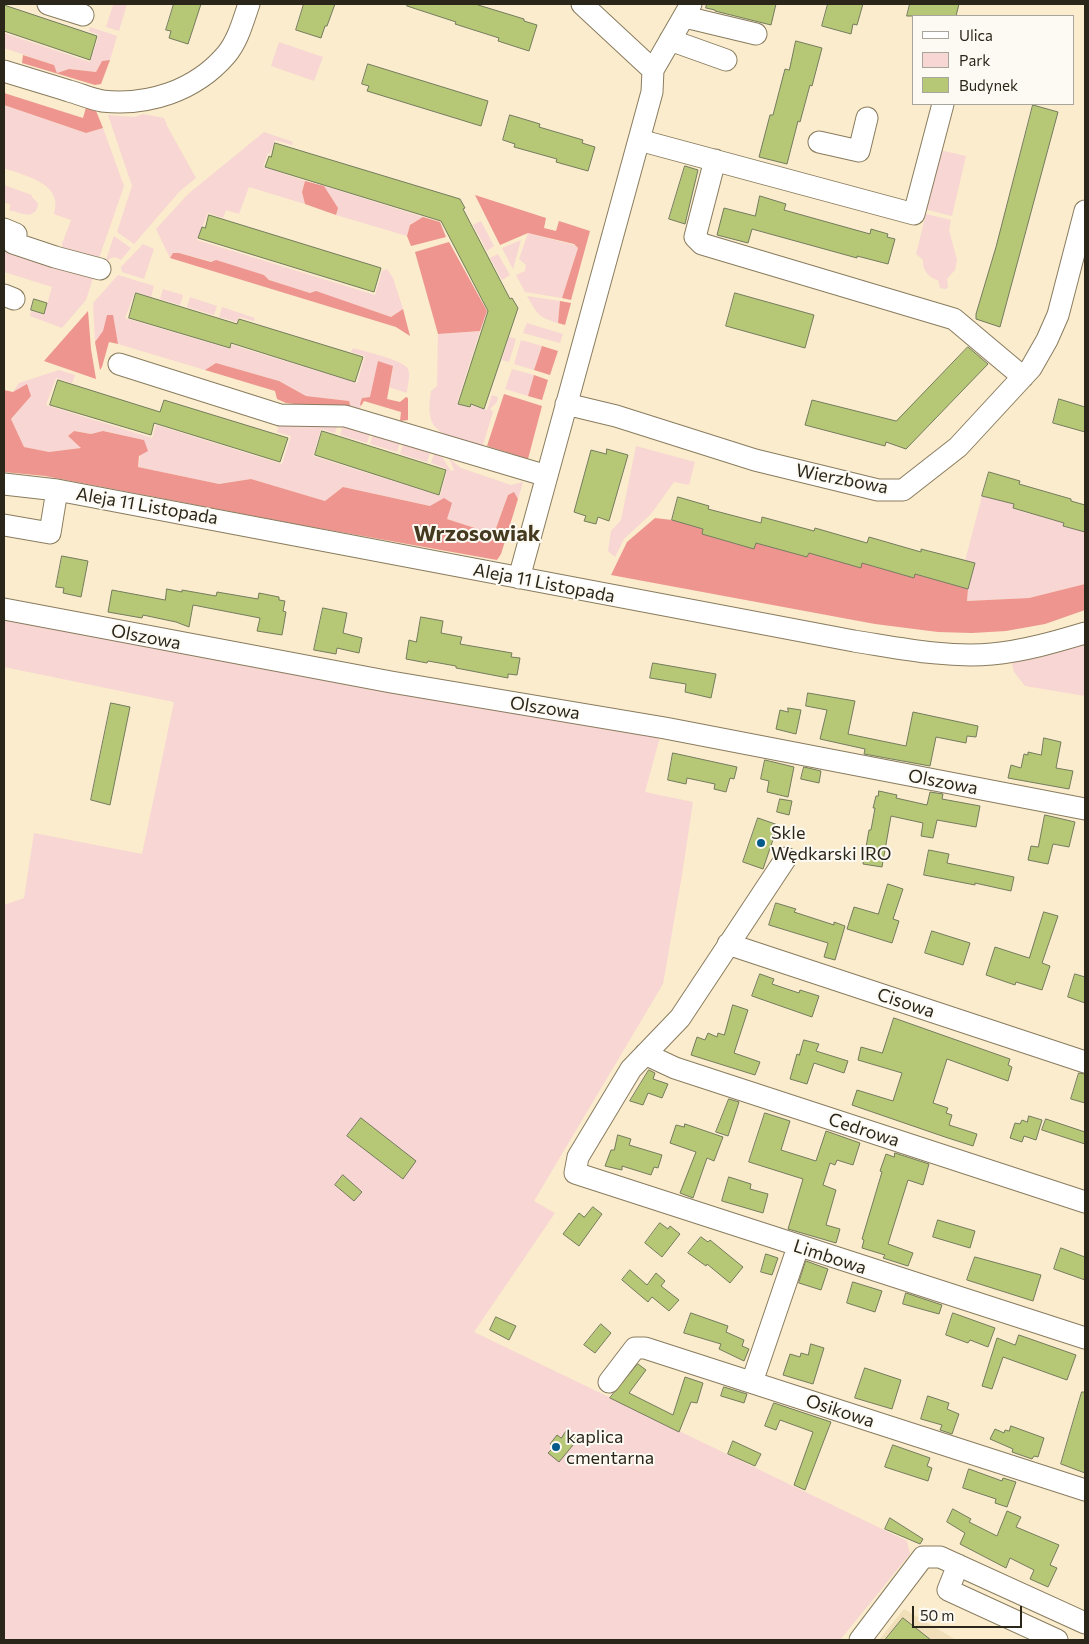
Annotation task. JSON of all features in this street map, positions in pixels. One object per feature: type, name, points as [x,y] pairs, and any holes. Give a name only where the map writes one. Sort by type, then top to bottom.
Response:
[{"type":"street","points":[[48,4],[83,15]]},
{"type":"street","points":[[4,71],[100,101],[131,102],[158,98],[185,87],[207,72],[226,55],[238,34],[249,4]]},
{"type":"street","points":[[582,4],[653,70]]},
{"type":"street","points":[[519,578],[640,140],[652,92],[653,70],[688,10],[756,34]]},
{"type":"street","points":[[670,40],[726,60]]},
{"type":"street","points":[[640,140],[914,214],[943,105]]},
{"type":"street","points":[[819,142],[859,151],[867,118]]},
{"type":"street","points":[[715,160],[695,237],[702,244],[954,319],[1023,377]]},
{"type":"street","name":"Wierzbowa","points":[[566,404],[616,416],[755,460],[878,490],[903,490],[958,447],[1031,368],[1047,340],[1058,315],[1085,211]]},
{"type":"street","points":[[8,238],[57,250],[100,269]]},
{"type":"street","points":[[119,364],[280,415],[345,416],[547,476]]},
{"type":"street","name":"Aleja 11 Listopada","points":[[4,484],[57,490],[854,642],[937,653],[991,654],[1043,646],[1085,633]]},
{"type":"street","points":[[4,525],[50,533],[57,490]]},
{"type":"street","name":"Olszowa","points":[[4,609],[382,681],[661,727],[1085,809]]},
{"type":"street","points":[[645,1054],[680,1018],[786,858]]},
{"type":"street","name":"Cisowa","points":[[728,944],[1085,1062]]},
{"type":"street","name":"Limbowa","points":[[645,1054],[631,1069],[578,1157],[575,1173],[798,1247],[1085,1338]]},
{"type":"street","name":"Cedrowa","points":[[645,1054],[675,1068],[1085,1202]]},
{"type":"street","points":[[752,1382],[798,1247]]},
{"type":"street","name":"Osikowa","points":[[610,1382],[634,1348],[645,1348],[1085,1490]]},
{"type":"street","points":[[860,1640],[923,1556],[940,1557],[1085,1623]]},
{"type":"street","points":[[958,1565],[948,1590],[1056,1640]]},
{"type":"shaded area","points":[[23,55],[54,65],[57,73],[69,69],[96,72],[102,61],[110,60],[101,84],[95,85],[22,63]]},
{"type":"shaded area","points":[[4,93],[83,118],[87,104],[94,106],[103,128],[86,133],[4,105]]},
{"type":"shaded area","points":[[305,181],[324,186],[338,208],[336,215],[305,204],[302,192]]},
{"type":"shaded area","points":[[475,195],[546,218],[544,228],[556,231],[559,221],[590,231],[571,300],[562,298],[578,248],[574,244],[528,233],[500,245]]},
{"type":"shaded area","points":[[423,217],[440,222],[446,237],[411,246],[407,236],[410,225]]},
{"type":"shaded area","points":[[449,242],[487,311],[480,331],[438,334],[415,252]]},
{"type":"shaded area","points":[[173,253],[211,262],[216,260],[264,275],[269,280],[310,293],[316,291],[391,317],[403,309],[410,336],[396,327],[170,258]]},
{"type":"shaded area","points":[[560,301],[571,303],[565,325],[558,323]]},
{"type":"shaded area","points":[[88,311],[91,349],[96,379],[44,361]]},
{"type":"shaded area","points":[[107,315],[113,315],[118,344],[109,342],[100,370],[95,342],[103,331]]},
{"type":"shaded area","points":[[542,346],[558,351],[550,375],[534,370]]},
{"type":"shaded area","points":[[378,361],[393,366],[387,399],[400,402],[406,397],[408,398],[408,420],[400,421],[401,412],[364,401],[361,406],[362,398],[370,397]]},
{"type":"shaded area","points":[[216,363],[279,381],[306,396],[349,401],[352,411],[286,403],[277,399],[275,391],[205,370]]},
{"type":"shaded area","points":[[534,375],[548,380],[542,400],[528,396]]},
{"type":"shaded area","points":[[27,384],[31,396],[11,419],[24,447],[49,452],[81,448],[68,436],[74,431],[91,434],[103,431],[144,440],[148,451],[139,456],[138,467],[219,484],[251,479],[325,501],[343,487],[430,506],[444,498],[452,503],[447,519],[490,533],[495,531],[508,495],[514,492],[518,499],[501,554],[497,560],[45,476],[4,472],[4,390],[13,392]]},
{"type":"shaded area","points":[[504,394],[542,406],[528,459],[487,446]]},
{"type":"shaded area","points":[[655,518],[672,520],[703,529],[702,534],[754,549],[756,543],[807,557],[809,553],[861,568],[862,563],[914,578],[915,574],[968,589],[967,601],[1029,598],[1085,584],[1085,610],[1045,624],[1006,631],[938,632],[875,624],[611,575],[627,542]]},
{"type":"shaded area","points":[[904,1609],[956,1640],[879,1640]]},
{"type":"green space","points":[[110,4],[127,4],[119,31],[106,27],[113,5]]},
{"type":"green space","points":[[90,27],[117,36],[110,60],[102,61],[96,72],[69,69],[57,73],[54,65],[4,48],[4,33],[90,62],[99,35],[89,31]]},
{"type":"green space","points":[[279,42],[323,57],[314,81],[271,66]]},
{"type":"green space","points":[[4,105],[86,133],[103,128],[124,186],[97,264],[62,254],[62,244],[71,220],[54,214],[56,203],[53,195],[41,182],[4,168]]},
{"type":"green space","points":[[143,114],[164,118],[167,124],[152,121],[166,124],[196,178],[180,191],[134,244],[117,232],[132,186],[108,115],[135,117]]},
{"type":"green space","points":[[264,132],[293,142],[292,145],[275,140],[263,167],[305,181],[302,192],[305,204],[249,187],[239,214],[226,210],[223,218],[208,213],[197,240],[375,295],[382,271],[387,269],[393,278],[403,309],[391,317],[316,292],[310,293],[269,280],[264,275],[179,253],[173,253],[170,258],[156,229],[188,194]]},
{"type":"green space","points":[[939,150],[966,156],[952,216],[924,209]]},
{"type":"green space","points":[[4,185],[32,195],[38,203],[35,212],[23,214],[9,210],[11,205],[4,202]]},
{"type":"green space","points":[[324,186],[423,217],[410,225],[407,236],[336,215],[337,208]]},
{"type":"green space","points":[[926,214],[951,220],[949,230],[957,260],[955,270],[947,279],[948,288],[945,289],[940,288],[938,280],[927,273],[923,260],[916,254]]},
{"type":"green space","points":[[481,221],[494,246],[487,251],[473,225]]},
{"type":"green space","points":[[528,233],[574,245],[578,248],[562,298],[525,292],[516,275],[525,271],[526,265],[519,259]]},
{"type":"green space","points":[[4,236],[95,272],[86,300],[62,328],[30,316],[31,311],[44,315],[52,287],[4,272]]},
{"type":"green space","points":[[114,236],[131,248],[121,260],[116,257],[111,258],[104,266]]},
{"type":"green space","points":[[521,240],[513,269],[502,248]]},
{"type":"green space","points":[[143,244],[154,249],[144,279],[122,272],[121,267]]},
{"type":"green space","points":[[498,254],[510,275],[502,280],[490,258]]},
{"type":"green space","points":[[118,275],[154,286],[151,297],[135,292],[125,318],[230,349],[232,345],[357,383],[365,356],[351,352],[353,348],[391,359],[405,366],[409,374],[407,393],[389,387],[393,366],[370,397],[362,398],[360,411],[352,411],[349,401],[306,396],[279,381],[216,363],[205,370],[118,344],[112,315],[107,315],[103,332],[95,342],[93,303]]},
{"type":"green space","points":[[163,289],[183,295],[180,305],[160,299]]},
{"type":"green space","points":[[527,296],[560,301],[558,323],[542,317]]},
{"type":"green space","points":[[190,297],[217,306],[214,315],[187,307]]},
{"type":"green space","points":[[222,307],[255,318],[254,321],[239,317],[237,322],[219,317]]},
{"type":"green space","points":[[527,323],[563,334],[560,343],[523,333]]},
{"type":"green space","points":[[480,331],[457,403],[470,408],[471,405],[487,410],[492,395],[498,397],[497,402],[490,409],[493,412],[483,445],[472,444],[440,431],[432,421],[429,408],[431,391],[437,386],[438,334]]},
{"type":"green space","points":[[509,337],[516,339],[509,362],[502,360]]},
{"type":"green space","points":[[521,340],[542,346],[534,370],[514,364]]},
{"type":"green space","points":[[512,369],[534,375],[528,396],[505,389]]},
{"type":"green space","points":[[59,370],[75,375],[72,383],[56,378],[46,405],[152,438],[156,425],[282,464],[291,436],[277,432],[279,425],[338,424],[335,433],[321,429],[313,456],[440,496],[447,471],[445,468],[431,463],[434,454],[442,457],[451,471],[454,470],[449,458],[461,468],[511,485],[523,482],[518,499],[514,493],[508,495],[495,531],[490,533],[447,519],[430,506],[343,487],[325,501],[251,479],[219,484],[138,467],[144,440],[104,431],[91,434],[74,431],[68,436],[81,448],[49,452],[24,447],[11,419],[31,396],[13,392],[19,383]]},
{"type":"green space","points":[[343,425],[370,434],[367,443],[340,435]]},
{"type":"green space","points":[[373,435],[400,443],[397,452],[370,444]]},
{"type":"green space","points":[[403,444],[430,453],[427,462],[400,454]]},
{"type":"green space","points":[[636,446],[695,462],[689,485],[674,482],[651,514],[624,539],[615,557],[608,551],[611,531],[621,520]]},
{"type":"green space","points":[[982,496],[1014,504],[1013,509],[1064,523],[1063,526],[1085,532],[1085,584],[1029,598],[967,601],[968,589],[975,564],[965,561]]},
{"type":"green space","points":[[4,616],[660,737],[645,792],[693,802],[663,984],[534,1201],[555,1213],[474,1332],[907,1541],[910,1554],[840,1640],[4,1640],[4,905],[24,898],[34,833],[142,854],[174,702],[4,667]]},
{"type":"green space","points":[[1085,645],[1085,696],[1025,686],[1014,672],[1012,664],[1015,661],[1041,657]]},
{"type":"building","points":[[174,4],[201,4],[188,44],[169,38],[171,31],[166,30]]},
{"type":"building","points":[[304,4],[335,4],[321,38],[296,30]]},
{"type":"building","points":[[408,4],[475,4],[524,19],[524,21],[537,25],[529,51],[498,41],[499,38],[455,24],[456,22],[407,6]]},
{"type":"building","points":[[707,4],[776,4],[771,25],[715,11],[706,8]]},
{"type":"building","points":[[828,4],[863,4],[857,25],[853,24],[851,34],[822,26]]},
{"type":"building","points":[[910,4],[959,4],[956,15],[907,16]]},
{"type":"building","points":[[4,5],[97,36],[90,60],[4,31]]},
{"type":"building","points":[[796,41],[822,48],[812,86],[810,85],[800,122],[798,121],[787,164],[759,157],[770,115],[773,115],[785,69],[789,70]]},
{"type":"building","points":[[368,64],[488,101],[481,126],[367,91],[369,86],[362,84]]},
{"type":"building","points":[[1033,105],[1058,112],[1000,327],[976,319],[976,314],[996,247]]},
{"type":"building","points":[[510,115],[540,124],[539,127],[583,140],[582,143],[595,147],[588,171],[556,162],[557,159],[514,147],[515,144],[503,140]]},
{"type":"building","points":[[275,143],[460,199],[465,208],[463,209],[510,299],[512,298],[518,308],[484,409],[471,404],[470,407],[458,404],[488,311],[441,221],[265,167],[269,156],[271,157]]},
{"type":"building","points":[[685,166],[698,170],[685,224],[669,219]]},
{"type":"building","points":[[760,196],[786,204],[784,210],[870,234],[871,229],[888,234],[887,237],[895,239],[888,264],[857,256],[857,258],[752,229],[748,243],[717,235],[724,208],[755,216]]},
{"type":"building","points":[[209,215],[381,268],[374,292],[198,238],[202,227],[205,228]]},
{"type":"building","points":[[136,293],[237,324],[239,319],[363,357],[355,382],[231,343],[230,348],[129,318]]},
{"type":"building","points":[[735,293],[814,315],[805,348],[726,326]]},
{"type":"building","points":[[34,299],[47,303],[44,314],[31,310]]},
{"type":"building","points":[[968,347],[988,364],[906,449],[886,442],[885,446],[805,425],[812,400],[896,421]]},
{"type":"building","points":[[58,380],[160,412],[164,400],[288,438],[280,462],[154,423],[151,435],[50,405]]},
{"type":"building","points":[[1059,399],[1085,407],[1085,432],[1053,423]]},
{"type":"building","points":[[322,431],[446,470],[439,495],[315,455]]},
{"type":"building","points":[[607,449],[628,455],[609,521],[598,517],[596,524],[584,521],[586,516],[574,512],[591,450],[606,454]]},
{"type":"building","points":[[989,472],[1020,481],[1019,484],[1085,505],[1085,532],[1063,526],[1064,523],[1013,508],[1014,504],[982,496]]},
{"type":"building","points":[[678,497],[709,506],[708,509],[761,523],[762,517],[814,531],[815,528],[867,543],[869,537],[921,552],[921,549],[975,563],[968,589],[915,574],[914,578],[862,563],[861,568],[809,553],[807,557],[756,543],[754,549],[702,534],[703,529],[672,520]]},
{"type":"building","points":[[62,556],[88,561],[81,597],[63,593],[64,588],[56,587]]},
{"type":"building","points":[[167,589],[216,596],[217,592],[258,599],[259,593],[279,597],[279,600],[285,601],[283,611],[286,612],[282,635],[257,631],[260,618],[193,605],[189,627],[176,622],[143,615],[142,618],[108,612],[112,590],[165,600]]},
{"type":"building","points":[[323,608],[347,613],[343,633],[362,638],[359,653],[337,648],[336,654],[314,650]]},
{"type":"building","points":[[421,617],[443,621],[441,633],[462,637],[460,644],[512,653],[511,657],[520,658],[517,675],[508,674],[508,678],[456,668],[456,666],[406,659],[409,640],[416,642]]},
{"type":"building","points":[[653,663],[716,674],[711,698],[685,692],[686,684],[650,678]]},
{"type":"building","points":[[808,693],[855,701],[848,734],[906,746],[913,712],[978,726],[976,737],[967,736],[966,743],[936,737],[930,766],[864,754],[865,749],[820,739],[827,710],[806,706]]},
{"type":"building","points":[[111,703],[130,707],[110,805],[91,800]]},
{"type":"building","points":[[788,708],[801,710],[796,734],[776,729],[780,710],[788,712]]},
{"type":"building","points":[[1044,738],[1061,742],[1056,768],[1073,771],[1069,789],[1008,778],[1011,765],[1021,768],[1024,754],[1028,755],[1028,752],[1041,755]]},
{"type":"building","points":[[673,753],[737,767],[734,779],[730,778],[726,792],[714,789],[715,784],[687,778],[686,784],[668,780]]},
{"type":"building","points":[[765,760],[794,767],[788,797],[767,792],[769,781],[761,779]]},
{"type":"building","points":[[804,767],[821,771],[819,783],[801,779]]},
{"type":"building","points":[[879,791],[897,795],[896,798],[927,805],[930,792],[943,794],[942,799],[980,806],[976,827],[937,820],[933,838],[921,836],[923,823],[891,816],[882,867],[863,864],[875,808],[873,808]]},
{"type":"building","points":[[780,799],[792,801],[789,815],[777,812]]},
{"type":"building","points":[[1045,815],[1075,822],[1069,847],[1053,844],[1048,864],[1028,860],[1031,846],[1038,847]]},
{"type":"building","name":"Skle Wędkarski IRO","points":[[758,818],[778,825],[763,869],[743,862]]},
{"type":"building","points":[[929,850],[949,854],[947,863],[1014,877],[1011,891],[924,875]]},
{"type":"building","points":[[888,884],[903,889],[893,919],[899,921],[892,943],[847,929],[854,907],[878,914]]},
{"type":"building","points":[[776,903],[796,909],[794,912],[834,925],[834,922],[845,926],[835,960],[824,957],[828,943],[769,925]]},
{"type":"building","points":[[1044,912],[1058,916],[1042,963],[1050,966],[1042,990],[1016,982],[1015,985],[986,975],[995,947],[1029,958]]},
{"type":"building","points":[[932,931],[970,943],[963,965],[925,953]]},
{"type":"building","points":[[760,974],[774,979],[772,984],[799,993],[800,990],[819,996],[812,1017],[752,996]]},
{"type":"building","points":[[1075,974],[1085,977],[1085,1003],[1068,997]]},
{"type":"building","points":[[733,1005],[748,1010],[734,1053],[760,1062],[755,1075],[691,1055],[697,1037],[705,1040],[708,1033],[717,1037],[718,1033],[724,1035]]},
{"type":"building","points":[[894,1018],[1010,1059],[1008,1065],[1012,1067],[1008,1081],[947,1059],[933,1103],[948,1108],[946,1113],[952,1115],[949,1125],[977,1134],[973,1146],[852,1105],[857,1090],[893,1101],[902,1073],[858,1060],[861,1047],[882,1053]]},
{"type":"building","points":[[804,1040],[819,1044],[816,1051],[848,1061],[844,1073],[814,1063],[807,1084],[790,1079],[797,1054],[799,1055]]},
{"type":"building","points":[[649,1070],[655,1073],[653,1079],[668,1084],[662,1098],[648,1093],[643,1105],[630,1101]]},
{"type":"building","points":[[1079,1073],[1085,1074],[1085,1103],[1071,1099]]},
{"type":"building","points":[[729,1099],[739,1102],[728,1136],[716,1132]]},
{"type":"building","points":[[765,1113],[790,1121],[781,1150],[816,1161],[826,1131],[860,1143],[853,1165],[837,1160],[835,1165],[830,1163],[823,1185],[836,1190],[826,1225],[840,1229],[836,1243],[788,1229],[803,1179],[749,1162]]},
{"type":"building","points":[[1029,1116],[1042,1120],[1036,1140],[1024,1136],[1022,1142],[1010,1138],[1015,1123],[1020,1124],[1022,1120],[1027,1122]]},
{"type":"building","points":[[361,1118],[416,1161],[403,1179],[347,1136]]},
{"type":"building","points":[[1046,1119],[1085,1132],[1085,1144],[1042,1130]]},
{"type":"building","points":[[685,1124],[723,1137],[714,1161],[707,1158],[693,1198],[680,1193],[696,1152],[670,1143],[676,1125],[684,1127]]},
{"type":"building","points":[[618,1135],[631,1139],[629,1145],[662,1155],[658,1168],[654,1167],[651,1175],[622,1166],[622,1170],[605,1166],[611,1150],[614,1150]]},
{"type":"building","points":[[895,1153],[929,1164],[923,1185],[908,1180],[888,1244],[913,1253],[908,1266],[883,1258],[885,1255],[862,1248],[864,1240],[862,1239],[882,1172],[880,1171],[886,1154],[894,1157]]},
{"type":"building","points":[[343,1175],[362,1192],[354,1201],[335,1185]]},
{"type":"building","points":[[729,1177],[751,1184],[750,1189],[768,1194],[763,1213],[722,1201]]},
{"type":"building","points":[[593,1207],[602,1214],[579,1246],[563,1234],[579,1213],[584,1217]]},
{"type":"building","points":[[938,1220],[975,1231],[970,1248],[933,1237]]},
{"type":"building","points":[[660,1223],[668,1229],[670,1226],[680,1234],[662,1257],[645,1243]]},
{"type":"building","points":[[701,1237],[708,1242],[710,1240],[743,1267],[730,1283],[707,1264],[706,1266],[688,1253]]},
{"type":"building","points":[[1061,1248],[1085,1257],[1085,1280],[1054,1269]]},
{"type":"building","points":[[766,1254],[778,1258],[772,1275],[761,1272]]},
{"type":"building","points":[[975,1257],[1041,1275],[1033,1301],[967,1280]]},
{"type":"building","points":[[806,1261],[828,1269],[821,1290],[799,1283]]},
{"type":"building","points":[[630,1270],[647,1285],[656,1273],[665,1281],[661,1286],[679,1300],[669,1311],[652,1297],[648,1302],[622,1280]]},
{"type":"building","points":[[853,1282],[882,1291],[875,1312],[847,1303]]},
{"type":"building","points":[[906,1293],[942,1305],[939,1314],[903,1304]]},
{"type":"building","points":[[691,1313],[728,1326],[726,1332],[744,1340],[742,1346],[749,1349],[744,1361],[719,1349],[721,1344],[684,1333]]},
{"type":"building","points":[[953,1313],[995,1328],[988,1347],[970,1340],[968,1343],[946,1335]]},
{"type":"building","points":[[496,1317],[516,1326],[509,1340],[490,1330]]},
{"type":"building","points":[[601,1324],[611,1333],[595,1353],[584,1345]]},
{"type":"building","points":[[1019,1335],[1076,1355],[1067,1380],[1003,1357],[992,1389],[982,1386],[997,1338],[1015,1345]]},
{"type":"building","points":[[811,1344],[824,1348],[813,1384],[783,1375],[790,1354],[800,1357],[801,1353],[808,1355]]},
{"type":"building","points":[[638,1364],[646,1370],[629,1393],[673,1415],[685,1377],[703,1383],[697,1403],[691,1402],[679,1432],[610,1398]]},
{"type":"building","points":[[865,1368],[901,1380],[892,1409],[855,1398]]},
{"type":"building","points":[[724,1387],[747,1394],[744,1403],[721,1396]]},
{"type":"building","points":[[1082,1392],[1085,1392],[1085,1473],[1061,1464]]},
{"type":"building","points":[[928,1396],[949,1403],[947,1409],[959,1414],[952,1434],[940,1430],[942,1425],[921,1419]]},
{"type":"building","points":[[774,1403],[831,1422],[805,1490],[794,1485],[813,1432],[780,1420],[776,1430],[765,1426]]},
{"type":"building","points":[[1011,1426],[1044,1438],[1038,1457],[1034,1456],[1032,1459],[1012,1452],[1013,1449],[990,1439],[995,1429],[1004,1433],[1005,1430],[1009,1431]]},
{"type":"building","points":[[567,1430],[578,1439],[559,1462],[548,1453],[554,1447],[550,1444],[557,1435],[561,1438]]},
{"type":"building","points":[[733,1441],[761,1454],[755,1466],[728,1454]]},
{"type":"building","points":[[893,1445],[930,1458],[927,1466],[932,1468],[928,1481],[885,1467]]},
{"type":"building","points":[[969,1469],[1002,1481],[1003,1478],[1016,1482],[1007,1507],[995,1503],[996,1499],[963,1488]]},
{"type":"building","points":[[953,1509],[971,1519],[969,1522],[997,1536],[1007,1511],[1021,1517],[1016,1527],[1059,1545],[1050,1565],[1057,1568],[1048,1587],[1030,1579],[1034,1570],[1010,1558],[1006,1568],[960,1544],[965,1533],[947,1522]]},
{"type":"building","points":[[890,1518],[923,1539],[920,1544],[885,1529]]},
{"type":"building","points":[[903,1618],[931,1640],[885,1640]]},
{"type":"place","name":"Skle Wędkarski IRO","points":[[761,843]]},
{"type":"place","name":"kaplica cmentarna","points":[[556,1447]]},
{"type":"district","name":"Wrzosowiak","points":[[477,534]]}]
